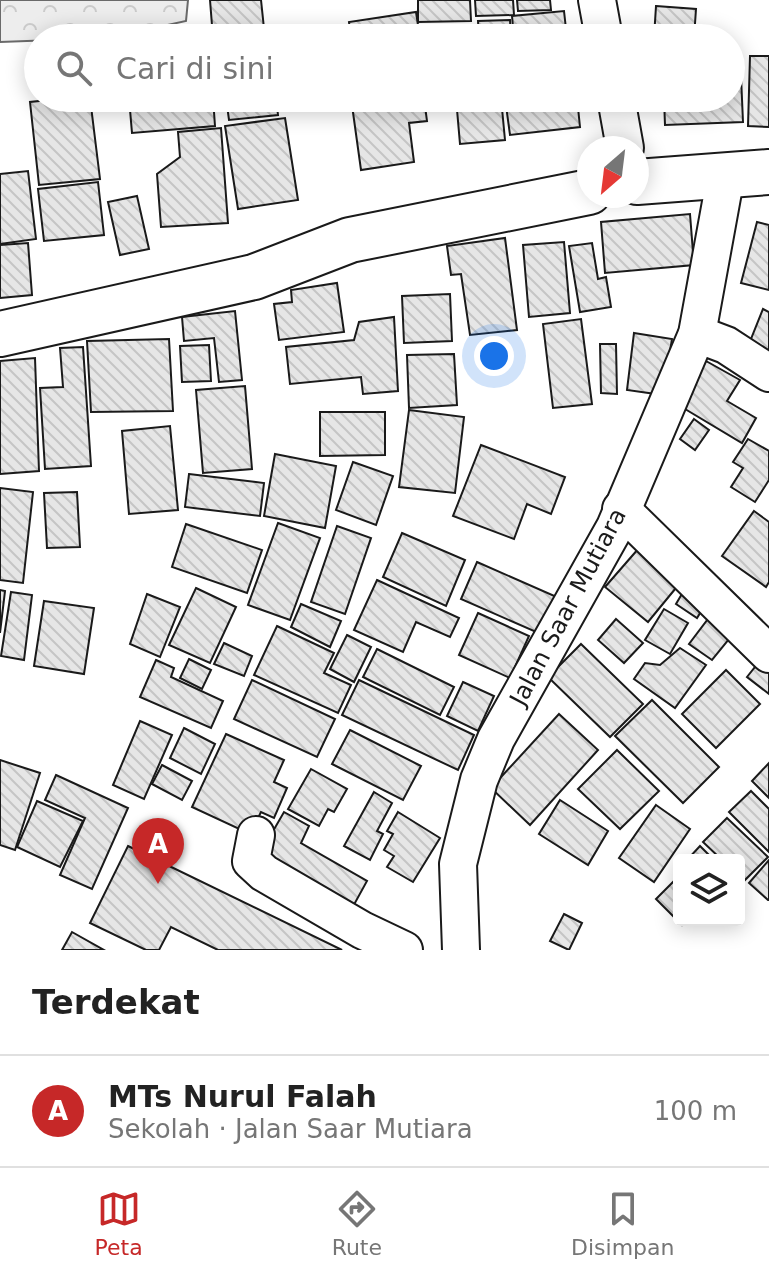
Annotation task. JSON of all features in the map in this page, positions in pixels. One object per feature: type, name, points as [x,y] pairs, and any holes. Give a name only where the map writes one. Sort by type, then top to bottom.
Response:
[{"type":"main road","points":[[649,181],[769,172]]},
{"type":"main road","points":[[0,334],[254,277],[350,240],[577,194]]},
{"type":"street","points":[[597,0],[601,24]]},
{"type":"street","points":[[619,112],[623,136]]},
{"type":"street","name":"Jalan Saar Mutiara","points":[[461,950],[458,864],[479,780],[496,739],[615,527],[697,334],[726,175]]},
{"type":"street","points":[[697,334],[726,345],[769,373]]},
{"type":"street","points":[[621,509],[769,654]]},
{"type":"street","points":[[256,835],[251,861],[264,873],[362,930],[404,950]]},
{"type":"green space","points":[[0,0],[188,0],[186,21],[172,24],[24,24],[24,41],[0,42]]},
{"type":"building","points":[[210,0],[261,0],[264,24],[212,24]]},
{"type":"building","points":[[418,0],[470,0],[471,21],[418,22]]},
{"type":"building","points":[[475,0],[513,0],[514,15],[476,16]]},
{"type":"building","points":[[517,0],[550,0],[551,10],[518,11]]},
{"type":"building","points":[[656,6],[696,9],[695,24],[655,24]]},
{"type":"building","points":[[564,11],[565,24],[513,24],[512,16]]},
{"type":"building","points":[[416,12],[418,24],[349,24]]},
{"type":"building","points":[[510,20],[510,24],[478,24],[478,21]]},
{"type":"building","points":[[750,56],[769,56],[769,127],[748,126]]},
{"type":"building","points":[[31,112],[92,112],[100,179],[39,185]]},
{"type":"building","points":[[130,112],[214,112],[215,126],[132,133]]},
{"type":"building","points":[[228,112],[278,112],[278,115],[229,120]]},
{"type":"building","points":[[353,112],[426,112],[427,121],[409,123],[414,162],[361,170]]},
{"type":"building","points":[[457,112],[502,112],[505,140],[460,144]]},
{"type":"building","points":[[507,112],[578,112],[580,127],[510,135]]},
{"type":"building","points":[[665,112],[743,112],[743,122],[665,125]]},
{"type":"building","points":[[285,118],[298,200],[238,209],[225,126]]},
{"type":"building","points":[[221,128],[228,223],[161,227],[157,174],[180,157],[178,132]]},
{"type":"building","points":[[28,171],[36,239],[0,244],[0,174]]},
{"type":"building","points":[[98,182],[104,235],[44,241],[38,189]]},
{"type":"building","points":[[137,196],[149,249],[120,255],[108,202]]},
{"type":"building","points":[[690,214],[694,265],[605,273],[601,222]]},
{"type":"building","points":[[757,222],[769,225],[769,290],[741,283]]},
{"type":"building","points":[[505,238],[517,330],[470,335],[461,274],[451,275],[447,246]]},
{"type":"building","points":[[564,242],[570,313],[529,317],[523,245]]},
{"type":"building","points":[[28,243],[32,295],[0,298],[0,245]]},
{"type":"building","points":[[592,243],[598,279],[606,277],[611,307],[580,312],[569,246]]},
{"type":"building","points":[[337,283],[344,332],[279,340],[274,304],[292,302],[291,290]]},
{"type":"building","points":[[450,294],[452,341],[404,343],[402,296]]},
{"type":"building","points":[[763,309],[769,312],[769,352],[749,344]]},
{"type":"building","points":[[235,311],[242,380],[219,382],[214,338],[184,341],[182,317]]},
{"type":"building","points":[[394,317],[398,391],[363,394],[361,377],[290,384],[286,347],[354,340],[359,322]]},
{"type":"building","points":[[581,319],[592,404],[553,408],[543,324]]},
{"type":"building","points":[[634,333],[672,339],[663,395],[627,390]]},
{"type":"building","points":[[169,339],[173,411],[91,412],[87,341]]},
{"type":"building","points":[[600,344],[616,344],[617,394],[601,393]]},
{"type":"building","points":[[209,345],[211,381],[182,382],[180,346]]},
{"type":"building","points":[[83,347],[91,466],[45,469],[40,388],[63,387],[60,348]]},
{"type":"building","points":[[454,354],[457,405],[409,408],[407,355]]},
{"type":"building","points":[[35,358],[39,471],[0,474],[0,361]]},
{"type":"building","points":[[706,361],[740,380],[727,401],[756,418],[742,443],[680,406]]},
{"type":"building","points":[[245,386],[252,469],[203,473],[196,390]]},
{"type":"building","points":[[409,410],[464,417],[455,493],[399,487]]},
{"type":"building","points":[[320,412],[385,412],[385,455],[320,456]]},
{"type":"building","points":[[694,419],[709,430],[695,450],[680,439]]},
{"type":"building","points":[[170,426],[178,510],[129,514],[122,431]]},
{"type":"building","points":[[748,439],[769,451],[769,480],[755,502],[731,487],[743,468],[733,462]]},
{"type":"building","points":[[481,445],[565,477],[551,514],[527,504],[514,539],[453,516]]},
{"type":"building","points":[[275,454],[336,466],[325,528],[264,516]]},
{"type":"building","points":[[353,462],[393,476],[376,525],[336,510]]},
{"type":"building","points":[[189,474],[264,483],[260,516],[185,507]]},
{"type":"building","points":[[0,488],[33,492],[23,583],[0,580]]},
{"type":"building","points":[[77,492],[80,547],[47,548],[44,493]]},
{"type":"building","points":[[754,511],[769,522],[769,582],[766,587],[722,556]]},
{"type":"building","points":[[278,523],[320,538],[290,620],[248,605]]},
{"type":"building","points":[[186,524],[262,550],[247,593],[172,567]]},
{"type":"building","points":[[337,526],[371,538],[345,614],[311,602]]},
{"type":"building","points":[[402,533],[465,560],[446,606],[383,577]]},
{"type":"building","points":[[639,548],[680,583],[648,622],[605,587]]},
{"type":"building","points":[[477,562],[559,598],[543,635],[461,599]]},
{"type":"building","points":[[377,580],[459,618],[450,637],[416,622],[403,652],[354,630]]},
{"type":"building","points":[[686,587],[708,600],[697,618],[676,604]]},
{"type":"building","points":[[196,588],[236,607],[210,663],[169,645]]},
{"type":"building","points":[[0,590],[5,591],[0,633]]},
{"type":"building","points":[[11,592],[32,595],[24,660],[1,656]]},
{"type":"building","points":[[147,594],[180,607],[160,657],[130,644]]},
{"type":"building","points":[[44,601],[94,608],[84,674],[34,666]]},
{"type":"building","points":[[301,604],[341,621],[330,647],[291,627]]},
{"type":"building","points":[[664,609],[688,623],[670,654],[645,640]]},
{"type":"building","points":[[478,613],[529,636],[510,678],[459,655]]},
{"type":"building","points":[[711,615],[734,633],[712,660],[689,644]]},
{"type":"building","points":[[616,619],[643,643],[624,663],[598,640]]},
{"type":"building","points":[[277,626],[334,653],[324,673],[351,685],[338,713],[254,675]]},
{"type":"building","points":[[347,635],[371,647],[354,682],[330,669]]},
{"type":"building","points":[[224,643],[252,656],[244,676],[214,664]]},
{"type":"building","points":[[581,644],[643,704],[610,737],[548,677]]},
{"type":"building","points":[[680,648],[706,665],[675,708],[634,679],[645,663],[660,665]]},
{"type":"building","points":[[377,649],[454,687],[440,715],[363,677]]},
{"type":"building","points":[[763,657],[769,662],[769,694],[747,677]]},
{"type":"building","points":[[189,659],[211,670],[202,689],[180,678]]},
{"type":"building","points":[[156,660],[174,668],[171,677],[223,701],[211,728],[140,697]]},
{"type":"building","points":[[726,670],[760,704],[716,748],[682,714]]},
{"type":"building","points":[[252,680],[335,719],[317,757],[234,719]]},
{"type":"building","points":[[359,680],[474,735],[458,770],[342,715]]},
{"type":"building","points":[[463,682],[494,696],[478,731],[447,716]]},
{"type":"building","points":[[652,700],[719,767],[683,803],[615,736]]},
{"type":"building","points":[[559,714],[598,750],[530,825],[491,788]]},
{"type":"building","points":[[140,721],[172,735],[144,799],[113,785]]},
{"type":"building","points":[[184,728],[215,744],[201,774],[170,758]]},
{"type":"building","points":[[350,730],[421,766],[403,800],[332,764]]},
{"type":"building","points":[[226,734],[284,760],[274,782],[287,788],[274,818],[261,812],[250,834],[192,807]]},
{"type":"building","points":[[617,750],[659,791],[620,829],[578,789]]},
{"type":"building","points":[[0,760],[40,773],[15,850],[0,845]]},
{"type":"building","points":[[769,763],[769,798],[752,781]]},
{"type":"building","points":[[162,765],[192,781],[182,800],[152,784]]},
{"type":"building","points":[[311,769],[347,789],[334,812],[328,809],[319,826],[288,809]]},
{"type":"building","points":[[56,775],[128,808],[92,889],[60,875],[85,818],[45,800]]},
{"type":"building","points":[[751,791],[769,809],[769,852],[729,812]]},
{"type":"building","points":[[374,792],[392,803],[377,831],[383,834],[370,860],[344,846]]},
{"type":"building","points":[[560,800],[608,831],[588,865],[539,834]]},
{"type":"building","points":[[37,801],[83,821],[60,867],[17,847]]},
{"type":"building","points":[[656,805],[690,829],[654,882],[619,858]]},
{"type":"building","points":[[284,812],[309,826],[301,843],[367,881],[350,912],[257,859]]},
{"type":"building","points":[[398,812],[440,838],[413,882],[387,867],[394,856],[384,850],[393,834],[387,831]]},
{"type":"building","points":[[727,818],[768,857],[745,880],[745,854],[716,854],[703,842]]},
{"type":"building","points":[[128,846],[342,950],[218,950],[171,927],[159,950],[146,950],[90,923]]},
{"type":"building","points":[[700,846],[708,854],[693,854]]},
{"type":"building","points":[[769,860],[769,900],[768,900],[749,883]]},
{"type":"building","points":[[673,882],[673,916],[656,899]]},
{"type":"building","points":[[564,914],[582,923],[569,950],[550,941]]},
{"type":"building","points":[[72,932],[104,950],[62,950]]},
{"type":"place","name":"MTs Nurul Falah","points":[[158,884]]}]
